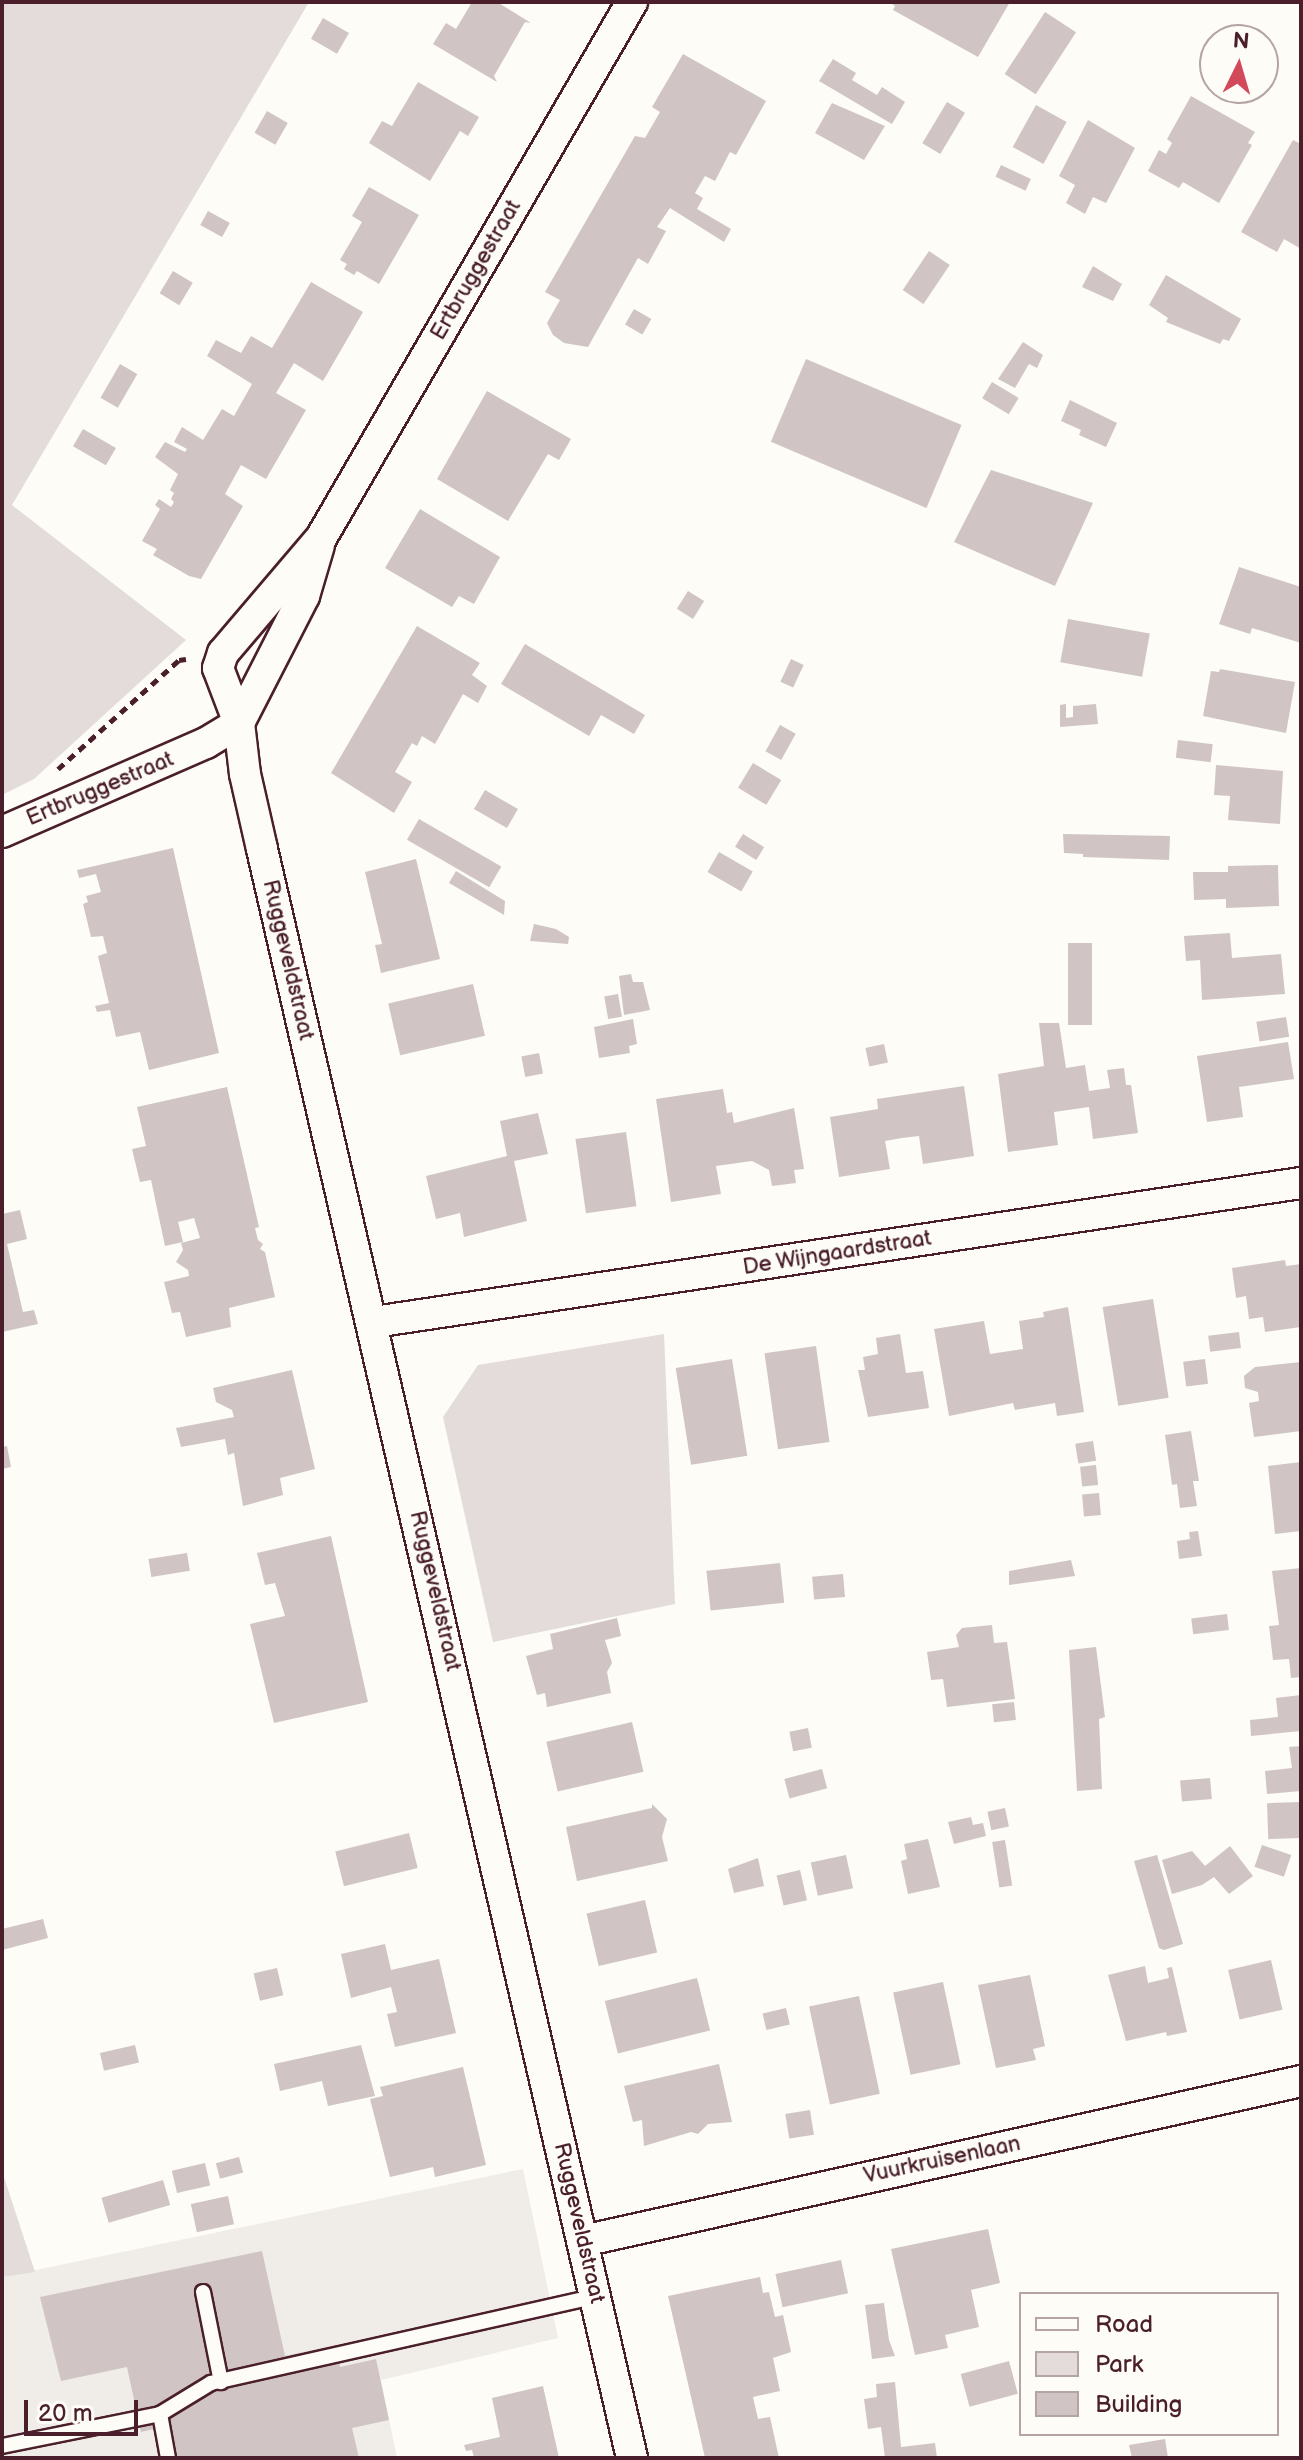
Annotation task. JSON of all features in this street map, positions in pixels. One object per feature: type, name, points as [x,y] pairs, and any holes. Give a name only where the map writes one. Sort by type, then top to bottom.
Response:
[{"type":"street","name":"Ertbruggestraat","points":[[223,653],[321,538],[632,2]]},
{"type":"street","name":"Ertbruggestraat","points":[[2,832],[206,743],[235,712],[304,596],[321,538]]},
{"type":"street","points":[[223,653],[218,668],[235,712]]},
{"type":"street","name":"Ruggeveldstraat","points":[[235,712],[262,849],[374,1322],[632,2458]]},
{"type":"street","name":"De Wijngaardstraat","points":[[374,1322],[1301,1183]]},
{"type":"street","name":"Vuurkruisenlaan","points":[[583,2241],[1301,2081]]},
{"type":"lane","points":[[203,2292],[221,2382]]},
{"type":"lane","points":[[2,2446],[160,2414],[211,2383],[596,2296]]},
{"type":"lane","points":[[160,2414],[168,2458]]},
{"type":"path","points":[[66,803],[54,773],[179,660],[223,653]]},
{"type":"shaded area","points":[[523,2169],[558,2338],[381,2380],[397,2458],[2,2458],[2,2277]]},
{"type":"green space","points":[[2,2],[309,2],[12,505],[186,640],[34,779],[2,795]]},
{"type":"green space","points":[[664,1334],[675,1604],[493,1642],[443,1417],[478,1365]]},
{"type":"green space","points":[[2,2171],[35,2272],[2,2277]]},
{"type":"building","points":[[472,2],[497,2],[531,23],[525,22],[494,76],[497,82],[433,44],[446,23],[456,29]]},
{"type":"building","points":[[889,2],[1010,2],[978,57],[893,10],[895,6]]},
{"type":"building","points":[[1045,12],[1076,32],[1036,94],[1005,74]]},
{"type":"building","points":[[323,18],[349,33],[337,54],[311,39]]},
{"type":"building","points":[[683,54],[766,101],[736,155],[730,152],[715,181],[705,176],[695,193],[703,198],[697,209],[731,229],[724,242],[670,208],[657,227],[666,231],[648,264],[638,258],[588,347],[564,343],[553,335],[547,323],[560,300],[545,292],[635,136],[645,138],[660,112],[652,107]]},
{"type":"building","points":[[833,59],[856,73],[852,80],[877,95],[882,87],[905,102],[892,124],[819,81]]},
{"type":"building","points":[[418,82],[479,117],[468,136],[460,131],[430,181],[369,143],[382,121],[392,126]]},
{"type":"building","points":[[1191,96],[1199,100],[1199,104],[1205,104],[1255,132],[1248,143],[1252,145],[1219,203],[1183,182],[1179,188],[1148,171],[1159,150],[1166,154],[1172,143],[1167,139]]},
{"type":"building","points":[[947,102],[965,113],[940,154],[922,143]]},
{"type":"building","points":[[832,103],[885,126],[864,160],[815,133]]},
{"type":"building","points":[[1036,105],[1067,122],[1043,164],[1013,147]]},
{"type":"building","points":[[267,111],[288,123],[275,145],[254,133]]},
{"type":"building","points":[[1088,120],[1135,148],[1106,203],[1093,197],[1085,214],[1066,203],[1075,185],[1059,176]]},
{"type":"building","points":[[1293,140],[1301,144],[1301,249],[1284,239],[1277,252],[1241,232]]},
{"type":"building","points":[[1001,165],[1031,179],[1025,191],[996,177]]},
{"type":"building","points":[[369,187],[419,215],[379,284],[357,271],[354,275],[344,269],[347,264],[340,260],[362,222],[352,216]]},
{"type":"building","points":[[208,211],[230,223],[222,237],[200,225]]},
{"type":"building","points":[[929,251],[950,265],[923,304],[903,290]]},
{"type":"building","points":[[1093,266],[1122,284],[1113,301],[1082,287]]},
{"type":"building","points":[[173,271],[193,283],[179,305],[160,293]]},
{"type":"building","points":[[1166,275],[1241,319],[1229,341],[1223,339],[1220,344],[1166,322],[1168,318],[1149,305]]},
{"type":"building","points":[[311,282],[363,312],[323,381],[294,363],[276,393],[306,410],[266,479],[241,465],[225,494],[243,506],[201,579],[189,576],[153,555],[157,549],[142,541],[160,509],[155,505],[159,499],[171,507],[174,502],[171,499],[174,493],[170,490],[178,474],[155,457],[165,442],[185,452],[187,449],[174,442],[182,427],[203,440],[222,409],[234,416],[252,384],[207,356],[216,340],[241,353],[251,336],[272,348]]},
{"type":"building","points":[[634,309],[651,319],[642,335],[625,325]]},
{"type":"building","points":[[1023,342],[1043,355],[1037,368],[1029,364],[1015,388],[998,379]]},
{"type":"building","points":[[806,359],[962,425],[926,508],[771,442]]},
{"type":"building","points":[[120,364],[137,374],[118,408],[100,398]]},
{"type":"building","points":[[992,382],[1019,398],[1009,414],[982,398]]},
{"type":"building","points":[[487,391],[571,439],[559,460],[548,454],[508,521],[437,479]]},
{"type":"building","points":[[1070,400],[1117,423],[1106,447],[1079,435],[1081,430],[1061,421]]},
{"type":"building","points":[[83,429],[116,448],[106,465],[73,446]]},
{"type":"building","points":[[991,470],[1093,503],[1055,586],[954,542]]},
{"type":"building","points":[[420,509],[500,557],[474,604],[459,596],[452,607],[385,568]]},
{"type":"building","points":[[1239,567],[1301,587],[1301,643],[1252,628],[1250,634],[1219,624]]},
{"type":"building","points":[[688,591],[704,601],[693,619],[677,609]]},
{"type":"building","points":[[1068,619],[1150,633],[1142,677],[1060,662]]},
{"type":"building","points":[[417,626],[480,663],[472,675],[487,686],[478,703],[463,694],[435,744],[422,736],[417,746],[412,743],[395,772],[412,782],[394,813],[331,773]]},
{"type":"building","points":[[525,644],[645,715],[634,734],[601,715],[589,736],[501,684]]},
{"type":"building","points":[[791,659],[804,665],[793,688],[780,682]]},
{"type":"building","points":[[1220,669],[1295,682],[1286,733],[1203,716],[1211,671],[1219,672]]},
{"type":"building","points":[[1066,704],[1066,718],[1073,717],[1073,706],[1096,704],[1098,724],[1060,727],[1060,705]]},
{"type":"building","points":[[780,725],[796,734],[781,760],[765,751]]},
{"type":"building","points":[[1178,740],[1213,744],[1211,762],[1176,758]]},
{"type":"building","points":[[753,763],[781,780],[766,805],[738,788]]},
{"type":"building","points":[[1216,765],[1283,771],[1280,824],[1228,820],[1230,796],[1214,795]]},
{"type":"building","points":[[485,790],[518,809],[507,828],[474,809]]},
{"type":"building","points":[[419,819],[501,866],[489,887],[407,840]]},
{"type":"building","points":[[743,834],[764,847],[756,860],[735,847]]},
{"type":"building","points":[[1063,834],[1170,836],[1169,860],[1083,857],[1083,854],[1064,853]]},
{"type":"building","points":[[173,848],[219,1053],[149,1070],[140,1032],[116,1037],[110,1010],[97,1012],[95,1006],[109,1003],[98,956],[107,953],[103,936],[91,937],[83,904],[88,902],[86,896],[101,892],[96,874],[79,878],[77,870]]},
{"type":"building","points":[[719,852],[753,872],[741,891],[708,872]]},
{"type":"building","points":[[416,859],[440,959],[381,973],[375,945],[382,944],[365,872]]},
{"type":"building","points":[[1278,865],[1279,906],[1226,908],[1226,899],[1194,900],[1193,872],[1228,872],[1228,866]]},
{"type":"building","points":[[456,871],[505,901],[504,915],[449,883]]},
{"type":"building","points":[[534,924],[556,929],[569,937],[568,944],[530,941]]},
{"type":"building","points":[[1230,933],[1232,958],[1281,954],[1285,994],[1202,1000],[1200,960],[1186,961],[1184,936]]},
{"type":"building","points":[[1068,943],[1092,943],[1092,1025],[1068,1025]]},
{"type":"building","points":[[631,974],[633,982],[643,982],[650,1010],[624,1015],[619,976]]},
{"type":"building","points":[[473,984],[485,1036],[400,1055],[388,1004]]},
{"type":"building","points":[[618,994],[622,1017],[608,1019],[604,996]]},
{"type":"building","points":[[1286,1017],[1289,1037],[1259,1041],[1256,1022]]},
{"type":"building","points":[[633,1019],[637,1044],[629,1046],[630,1053],[599,1058],[594,1027]]},
{"type":"building","points":[[1039,1023],[1059,1023],[1066,1068],[1085,1065],[1089,1091],[1110,1088],[1107,1070],[1124,1068],[1126,1085],[1131,1085],[1138,1133],[1093,1139],[1089,1107],[1054,1112],[1058,1145],[1008,1152],[998,1074],[1044,1066]]},
{"type":"building","points":[[1288,1042],[1294,1079],[1239,1087],[1243,1117],[1207,1122],[1197,1056]]},
{"type":"building","points":[[884,1044],[888,1063],[869,1067],[865,1048]]},
{"type":"building","points":[[539,1053],[543,1074],[525,1077],[521,1056]]},
{"type":"building","points":[[964,1086],[974,1156],[923,1164],[919,1136],[902,1138],[885,1141],[890,1169],[839,1177],[830,1117],[878,1109],[877,1099]]},
{"type":"building","points":[[227,1087],[259,1227],[255,1228],[258,1240],[263,1244],[260,1249],[265,1252],[275,1297],[229,1308],[231,1327],[186,1337],[180,1312],[172,1313],[164,1282],[189,1276],[188,1270],[176,1262],[183,1250],[181,1243],[200,1238],[194,1218],[178,1222],[183,1242],[165,1246],[151,1180],[140,1182],[132,1149],[146,1146],[137,1107]]},
{"type":"building","points":[[723,1089],[727,1113],[732,1112],[734,1123],[794,1108],[804,1169],[794,1170],[796,1183],[772,1186],[769,1170],[752,1161],[716,1166],[721,1194],[671,1202],[656,1099]]},
{"type":"building","points":[[538,1113],[548,1154],[514,1161],[527,1221],[464,1237],[460,1213],[436,1219],[426,1176],[507,1156],[500,1121]]},
{"type":"building","points":[[626,1132],[636,1206],[586,1213],[575,1139]]},
{"type":"building","points":[[20,1210],[27,1239],[7,1244],[23,1312],[34,1310],[38,1324],[2,1332],[2,1214]]},
{"type":"building","points":[[1285,1260],[1286,1266],[1301,1264],[1301,1327],[1265,1332],[1263,1317],[1249,1319],[1246,1296],[1236,1298],[1232,1268]]},
{"type":"building","points":[[1153,1299],[1169,1398],[1118,1406],[1103,1307]]},
{"type":"building","points":[[1068,1307],[1084,1412],[1057,1416],[1055,1403],[1015,1410],[1013,1403],[949,1416],[934,1329],[984,1321],[990,1354],[1023,1349],[1019,1321],[1044,1317],[1043,1312]]},
{"type":"building","points":[[1239,1332],[1241,1348],[1210,1352],[1208,1336]]},
{"type":"building","points":[[900,1334],[906,1373],[923,1371],[929,1408],[868,1417],[858,1370],[865,1370],[863,1357],[878,1354],[876,1338]]},
{"type":"building","points":[[816,1346],[829,1442],[778,1449],[765,1353]]},
{"type":"building","points":[[732,1359],[747,1456],[691,1465],[676,1368]]},
{"type":"building","points":[[1205,1359],[1208,1384],[1186,1386],[1183,1362]]},
{"type":"building","points":[[1301,1362],[1301,1431],[1254,1437],[1249,1403],[1259,1401],[1258,1392],[1245,1388],[1244,1376],[1255,1367]]},
{"type":"building","points":[[292,1370],[315,1469],[280,1478],[283,1495],[243,1506],[234,1453],[228,1455],[225,1439],[181,1447],[176,1428],[234,1417],[232,1410],[216,1402],[213,1388]]},
{"type":"building","points":[[1191,1431],[1199,1481],[1193,1481],[1197,1506],[1180,1508],[1177,1484],[1172,1485],[1165,1435]]},
{"type":"building","points":[[1093,1441],[1096,1461],[1078,1464],[1075,1444]]},
{"type":"building","points":[[7,1446],[11,1467],[2,1469],[2,1447]]},
{"type":"building","points":[[1301,1462],[1301,1531],[1275,1534],[1268,1466]]},
{"type":"building","points":[[1096,1465],[1098,1485],[1082,1487],[1080,1467]]},
{"type":"building","points":[[1099,1493],[1101,1515],[1084,1516],[1082,1494]]},
{"type":"building","points":[[1198,1531],[1202,1556],[1179,1559],[1177,1541],[1190,1539],[1189,1532]]},
{"type":"building","points":[[331,1536],[368,1702],[274,1723],[250,1624],[285,1616],[275,1583],[265,1585],[257,1553]]},
{"type":"building","points":[[187,1553],[190,1571],[151,1577],[148,1559]]},
{"type":"building","points":[[1071,1560],[1075,1576],[1009,1585],[1009,1571]]},
{"type":"building","points":[[780,1563],[784,1603],[711,1611],[706,1571]]},
{"type":"building","points":[[1301,1568],[1301,1677],[1291,1678],[1289,1659],[1273,1660],[1269,1626],[1279,1625],[1272,1571]]},
{"type":"building","points":[[843,1574],[845,1597],[814,1600],[812,1577]]},
{"type":"building","points":[[1227,1614],[1229,1630],[1193,1634],[1191,1618]]},
{"type":"building","points":[[617,1618],[621,1636],[605,1640],[612,1663],[607,1672],[611,1693],[547,1707],[545,1693],[537,1695],[526,1656],[553,1649],[550,1634]]},
{"type":"building","points":[[992,1625],[994,1643],[1007,1642],[1015,1699],[947,1707],[943,1679],[931,1680],[927,1652],[959,1647],[956,1635],[962,1628]]},
{"type":"building","points":[[1096,1647],[1105,1717],[1099,1719],[1102,1789],[1077,1791],[1069,1650]]},
{"type":"building","points":[[1301,1695],[1301,1731],[1251,1736],[1250,1720],[1278,1717],[1276,1698]]},
{"type":"building","points":[[1014,1702],[1016,1720],[994,1722],[992,1704]]},
{"type":"building","points":[[632,1722],[643,1772],[558,1791],[546,1742]]},
{"type":"building","points":[[808,1728],[812,1748],[793,1751],[789,1732]]},
{"type":"building","points":[[1301,1746],[1301,1791],[1267,1794],[1265,1771],[1292,1768],[1289,1747]]},
{"type":"building","points":[[822,1769],[827,1788],[790,1798],[784,1779]]},
{"type":"building","points":[[1210,1778],[1212,1799],[1182,1802],[1180,1781]]},
{"type":"building","points":[[1300,1802],[1301,1838],[1268,1839],[1267,1803]]},
{"type":"building","points":[[652,1804],[667,1819],[662,1837],[668,1861],[577,1881],[566,1827],[652,1808]]},
{"type":"building","points":[[1005,1808],[1009,1827],[991,1830],[987,1812]]},
{"type":"building","points":[[971,1817],[973,1825],[983,1823],[986,1836],[954,1844],[948,1822]]},
{"type":"building","points":[[409,1833],[418,1868],[344,1886],[335,1851]]},
{"type":"building","points":[[928,1839],[940,1887],[908,1894],[901,1861],[907,1859],[904,1844]]},
{"type":"building","points":[[1005,1840],[1012,1885],[999,1887],[992,1842]]},
{"type":"building","points":[[1262,1845],[1291,1855],[1284,1877],[1255,1867]]},
{"type":"building","points":[[1230,1846],[1253,1876],[1229,1894],[1214,1877],[1202,1885],[1172,1894],[1162,1860],[1192,1851],[1205,1866]]},
{"type":"building","points":[[846,1855],[853,1888],[818,1896],[811,1862]]},
{"type":"building","points":[[1157,1855],[1183,1944],[1164,1950],[1159,1948],[1134,1861]]},
{"type":"building","points":[[758,1858],[764,1886],[734,1893],[728,1869]]},
{"type":"building","points":[[800,1870],[807,1900],[784,1906],[777,1875]]},
{"type":"building","points":[[645,1900],[657,1953],[599,1966],[587,1913]]},
{"type":"building","points":[[43,1919],[48,1938],[2,1950],[2,1929]]},
{"type":"building","points":[[385,1944],[391,1970],[439,1959],[456,2033],[395,2047],[387,2014],[397,2012],[391,1987],[351,1998],[341,1954]]},
{"type":"building","points":[[1271,1960],[1282,2010],[1240,2020],[1228,1970]]},
{"type":"building","points":[[1145,1966],[1148,1983],[1169,1978],[1167,1968],[1172,1967],[1187,2032],[1167,2036],[1166,2032],[1126,2041],[1108,1975]]},
{"type":"building","points":[[277,1968],[283,1995],[260,2001],[254,1973]]},
{"type":"building","points":[[1030,1975],[1045,2046],[1033,2049],[1036,2060],[996,2068],[978,1985]]},
{"type":"building","points":[[697,1978],[710,2030],[618,2053],[605,2001]]},
{"type":"building","points":[[943,1982],[960,2064],[911,2075],[893,1993]]},
{"type":"building","points":[[859,1996],[880,2094],[830,2104],[809,2007]]},
{"type":"building","points":[[786,2008],[790,2025],[766,2030],[763,2013]]},
{"type":"building","points":[[135,2045],[139,2063],[104,2071],[100,2053]]},
{"type":"building","points":[[361,2045],[375,2096],[328,2106],[322,2081],[280,2091],[274,2064]]},
{"type":"building","points":[[719,2064],[732,2122],[708,2124],[698,2134],[691,2132],[644,2146],[642,2120],[633,2122],[624,2086]]},
{"type":"building","points":[[463,2067],[486,2165],[435,2177],[433,2167],[390,2177],[370,2099],[383,2096],[380,2087]]},
{"type":"building","points":[[810,2110],[814,2135],[789,2139],[785,2114]]},
{"type":"building","points":[[239,2157],[243,2172],[220,2179],[216,2163]]},
{"type":"building","points":[[205,2163],[210,2185],[177,2193],[172,2171]]},
{"type":"building","points":[[163,2180],[170,2205],[109,2223],[101,2198]]},
{"type":"building","points":[[228,2196],[234,2224],[197,2232],[191,2204]]},
{"type":"building","points":[[988,2229],[1000,2283],[971,2290],[979,2327],[945,2335],[948,2348],[915,2355],[891,2249]]},
{"type":"building","points":[[262,2251],[285,2356],[336,2345],[340,2367],[376,2359],[389,2420],[352,2428],[359,2458],[164,2458],[158,2428],[141,2432],[127,2367],[61,2381],[40,2297]]},
{"type":"building","points":[[841,2260],[848,2293],[783,2307],[775,2274]]},
{"type":"building","points":[[760,2277],[763,2293],[769,2292],[775,2317],[783,2315],[791,2352],[773,2358],[780,2391],[753,2397],[758,2419],[770,2417],[779,2458],[705,2458],[668,2296]]},
{"type":"building","points":[[884,2303],[889,2340],[895,2356],[872,2359],[865,2305]]},
{"type":"building","points":[[1009,2361],[1018,2394],[970,2407],[961,2374]]},
{"type":"building","points":[[895,2382],[901,2447],[935,2443],[937,2458],[885,2458],[881,2427],[868,2429],[864,2399],[877,2397],[876,2384]]},
{"type":"building","points":[[543,2386],[559,2458],[474,2458],[472,2450],[466,2451],[464,2445],[500,2437],[492,2398]]},
{"type":"building","points":[[1165,2439],[1168,2458],[1132,2458],[1129,2445]]}]
